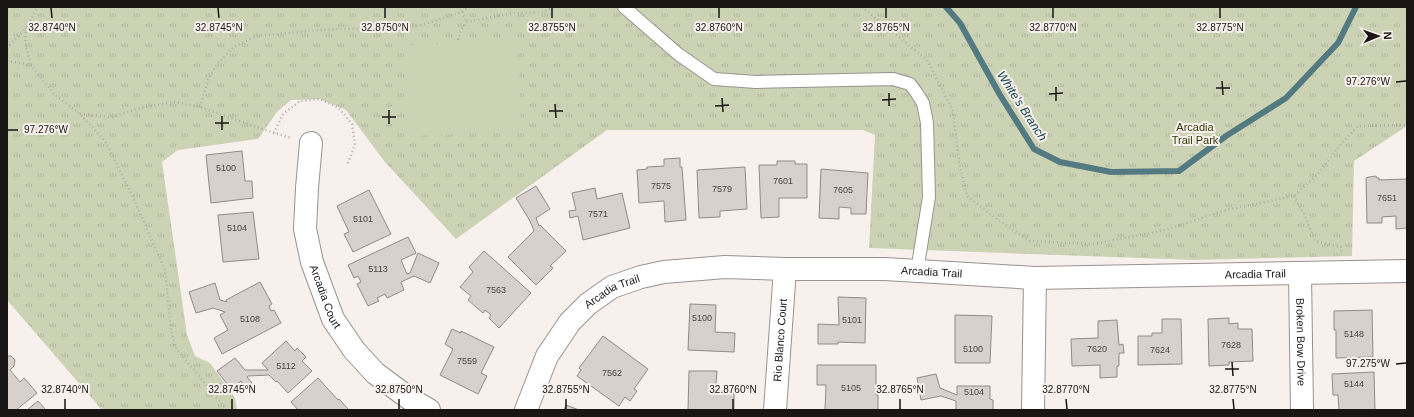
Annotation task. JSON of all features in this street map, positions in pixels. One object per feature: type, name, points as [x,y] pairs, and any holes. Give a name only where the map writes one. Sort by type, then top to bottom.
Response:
[{"type":"street","name":"Arcadia Court","points":[[311,143],[305,229],[312,262],[333,319],[354,350],[376,373],[410,399],[429,410]]},
{"type":"street","name":"Arcadia Trail","points":[[526,410],[547,356],[570,322],[588,304],[612,287],[641,277],[671,272],[725,267],[785,269],[885,269],[1035,278],[1407,271]]},
{"type":"street","name":"Rio Blanco Court","points":[[775,410],[785,269]]},
{"type":"street","name":"Broken Bow Drive","points":[[1300,274],[1302,410]]},
{"type":"street","points":[[1033,410],[1035,278]]},
{"type":"lane","points":[[624,7],[678,54],[714,79],[756,82],[893,79],[910,84],[923,103],[927,123],[929,197],[917,271]]},
{"type":"path","points":[[7,48],[26,27],[37,7]]},
{"type":"path","points":[[200,107],[208,80],[217,64],[235,46],[257,36],[319,30],[419,26],[462,12],[469,7]]},
{"type":"path","points":[[458,40],[461,30],[467,22],[514,13],[544,12],[553,7]]},
{"type":"path","points":[[862,7],[927,60],[953,110],[959,163],[967,196],[998,220],[1030,241],[1094,244],[1165,230],[1226,210],[1294,196],[1317,175],[1341,144],[1358,126],[1407,126]]},
{"type":"path","points":[[462,12],[467,22]]},
{"type":"path","points":[[26,27],[25,42],[31,65],[54,94],[80,114],[105,141],[132,195],[165,270],[171,329],[175,347],[227,410]]},
{"type":"path","points":[[7,61],[31,65]]},
{"type":"path","points":[[274,133],[283,114],[300,102],[320,99],[340,108],[352,124],[355,145],[347,165]]},
{"type":"path","points":[[80,114],[112,117],[140,108],[174,102],[200,107],[274,133],[311,143]]},
{"type":"path","points":[[1294,196],[1304,214],[1315,241],[1341,247],[1344,272]]},
{"type":"green space","name":"Arcadia Trail Park","points":[[7,7],[1407,7],[1407,126],[1354,161],[1352,256],[1194,260],[869,248],[875,135],[863,130],[607,130],[456,239],[385,162],[346,110],[320,99],[291,100],[277,112],[258,139],[178,150],[162,162],[187,335],[195,356],[210,363],[235,398],[237,410],[102,410],[7,300]]},
{"type":"green space","points":[[517,41],[521,132],[410,136],[407,45]]},
{"type":"building","points":[[242,151],[245,181],[252,181],[253,198],[211,203],[206,155]]},
{"type":"building","points":[[680,158],[686,220],[665,222],[664,201],[639,203],[637,170],[647,169],[647,167],[664,166],[664,159]]},
{"type":"building","points":[[777,161],[795,161],[795,164],[807,164],[807,198],[779,198],[779,217],[761,218],[759,165],[777,165]]},
{"type":"building","points":[[745,167],[747,209],[720,211],[720,217],[699,218],[697,170]]},
{"type":"building","points":[[821,169],[868,173],[866,214],[851,214],[851,208],[839,207],[839,219],[819,218]]},
{"type":"building","points":[[1376,176],[1379,180],[1407,179],[1407,228],[1396,229],[1396,216],[1382,217],[1382,223],[1367,223],[1366,178]]},
{"type":"building","points":[[536,186],[550,209],[536,218],[539,226],[540,225],[566,251],[550,266],[553,268],[536,285],[508,257],[534,231],[530,221],[516,198]]},
{"type":"building","points":[[595,188],[597,199],[622,193],[630,228],[583,240],[578,216],[570,218],[569,211],[576,210],[572,193]]},
{"type":"building","points":[[369,190],[391,234],[353,252],[344,234],[349,232],[337,206]]},
{"type":"building","points":[[253,212],[259,259],[223,262],[218,215]]},
{"type":"building","points":[[408,237],[416,253],[401,260],[407,274],[410,273],[418,253],[439,263],[430,283],[414,276],[401,282],[404,290],[387,298],[385,294],[377,298],[379,301],[368,306],[357,284],[361,282],[358,276],[354,278],[348,265]]},
{"type":"building","points":[[484,251],[531,293],[499,328],[489,318],[491,315],[485,310],[483,313],[468,300],[471,296],[460,287],[473,272],[469,267]]},
{"type":"building","points":[[260,282],[272,304],[269,306],[271,311],[274,310],[281,323],[222,354],[214,338],[228,330],[220,315],[225,312],[213,308],[196,313],[189,292],[215,283],[220,300],[227,302],[226,300]]},
{"type":"building","points":[[838,297],[866,298],[865,343],[838,342],[838,344],[818,344],[818,324],[839,325]]},
{"type":"building","points":[[690,304],[716,305],[715,332],[735,333],[734,352],[688,350]]},
{"type":"building","points":[[1372,310],[1373,357],[1336,358],[1334,311]]},
{"type":"building","points":[[955,315],[992,316],[990,363],[955,363]]},
{"type":"building","points":[[1229,318],[1229,324],[1238,323],[1238,329],[1252,329],[1253,361],[1229,362],[1229,365],[1209,366],[1208,319]]},
{"type":"building","points":[[1162,319],[1181,319],[1182,364],[1138,365],[1138,336],[1152,336],[1152,333],[1162,333]]},
{"type":"building","points":[[1117,320],[1119,345],[1123,344],[1124,353],[1119,353],[1117,377],[1100,378],[1100,365],[1072,366],[1071,339],[1098,338],[1098,321]]},
{"type":"building","points":[[452,329],[461,333],[461,331],[494,347],[481,373],[487,376],[478,394],[440,375],[453,349],[445,344]]},
{"type":"building","points":[[603,336],[648,369],[634,389],[637,391],[630,401],[625,397],[619,406],[577,376],[581,370],[579,368]]},
{"type":"building","points":[[286,341],[295,351],[297,348],[306,357],[302,361],[312,371],[288,393],[269,375],[248,376],[247,377],[252,383],[245,388],[241,381],[231,389],[217,371],[235,358],[245,370],[268,370],[262,363]]},
{"type":"building","points":[[7,356],[11,356],[15,360],[14,366],[10,370],[20,382],[24,378],[37,393],[16,410],[7,410]]},
{"type":"building","points":[[817,365],[876,365],[876,395],[878,395],[878,410],[825,410],[826,385],[817,385]]},
{"type":"building","points":[[689,371],[717,371],[716,384],[719,384],[719,393],[734,393],[734,410],[688,410]]},
{"type":"building","points":[[1374,372],[1375,410],[1339,410],[1338,395],[1333,395],[1332,374]]},
{"type":"building","points":[[936,374],[940,388],[957,395],[957,386],[990,386],[990,399],[993,400],[993,410],[956,410],[956,401],[941,396],[921,400],[917,378]]},
{"type":"building","points":[[318,378],[349,410],[298,410],[291,402]]},
{"type":"building","points":[[38,401],[46,410],[27,410]]},
{"type":"building","points":[[566,405],[579,410],[564,410]]},
{"type":"waterway","name":"White's Branch","points":[[946,7],[960,23],[1000,95],[1034,149],[1060,162],[1111,172],[1179,171],[1226,136],[1286,98],[1338,43],[1356,7]]}]
